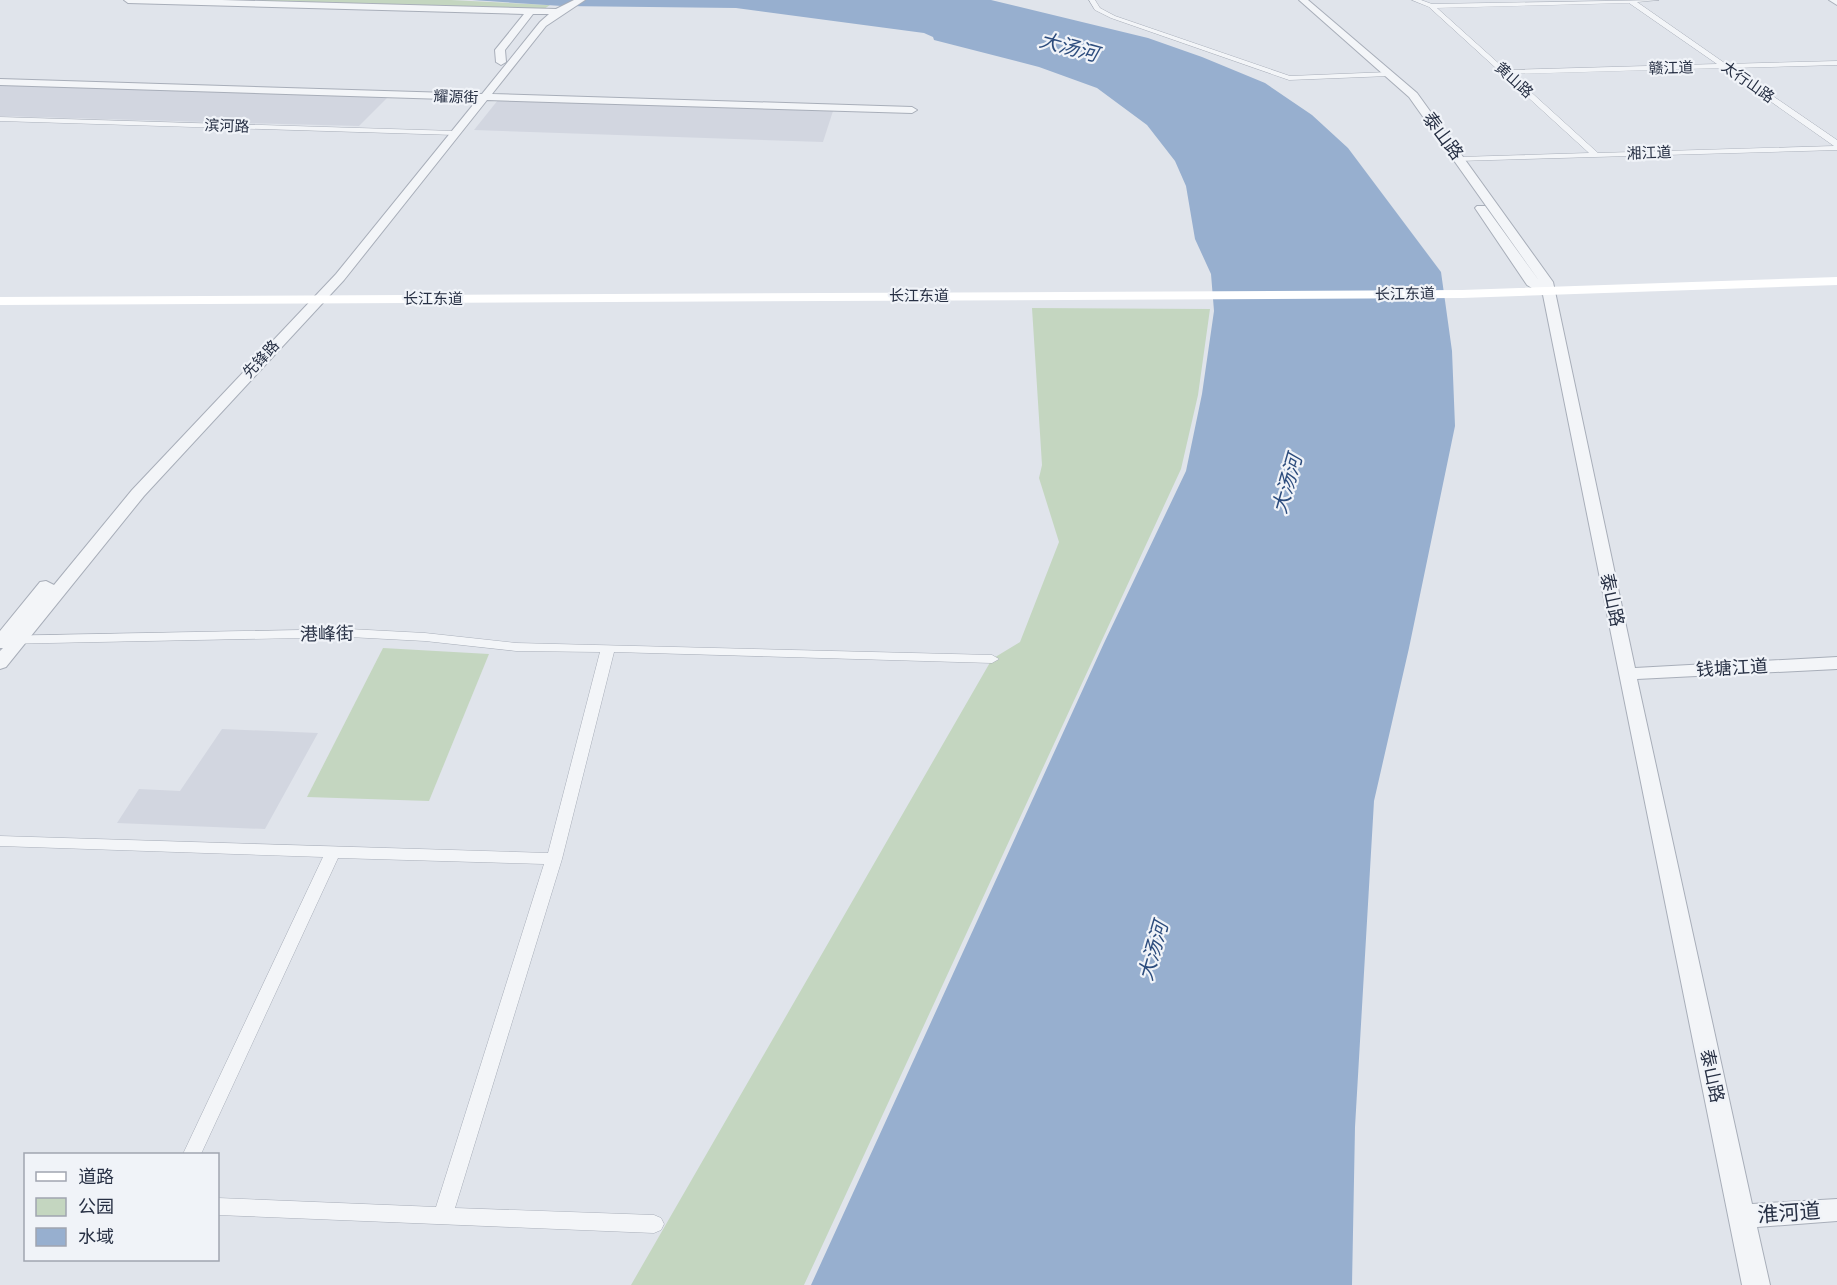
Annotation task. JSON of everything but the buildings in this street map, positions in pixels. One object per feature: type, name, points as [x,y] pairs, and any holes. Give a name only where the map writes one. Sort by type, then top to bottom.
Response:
[{"type":"main road","name":"长江东道","points":[[1542,286],[1837,272]]},
{"type":"main road","name":"长江东道","points":[[0,290],[318,294],[849,295],[1459,288],[1837,280]]},
{"type":"main road","name":"长江东道","points":[[0,301],[318,294]]},
{"type":"street","points":[[128,0],[558,12],[581,0]]},
{"type":"street","points":[[477,97],[531,24],[545,11],[568,0]]},
{"type":"street","points":[[1092,0],[1096,9],[1113,17],[1289,78],[1384,74]]},
{"type":"street","points":[[1293,0],[1384,74],[1402,95],[1542,286]]},
{"type":"street","name":"泰山路","points":[[1303,0],[1384,74],[1413,95],[1460,159],[1542,286],[1627,674],[1756,1285]]},
{"type":"street","points":[[1415,0],[1431,6],[1512,2],[1656,0]]},
{"type":"street","name":"太行山路","points":[[1629,0],[1837,144]]},
{"type":"street","points":[[1833,0],[1837,2]]},
{"type":"street","name":"黄山路","points":[[1431,6],[1596,155]]},
{"type":"street","points":[[501,62],[500,50],[531,11]]},
{"type":"street","name":"先锋路","points":[[0,663],[145,484],[318,294],[477,97],[519,54],[533,50],[564,14],[558,12]]},
{"type":"street","name":"赣江道","points":[[1505,72],[1837,63]]},
{"type":"street","name":"耀源街","points":[[0,82],[912,110]]},
{"type":"street","name":"滨河路","points":[[0,119],[449,133]]},
{"type":"street","name":"湘江道","points":[[1460,159],[1837,148]]},
{"type":"street","points":[[1,641],[136,479],[318,294]]},
{"type":"street","name":"港峰街","points":[[1,641],[349,633],[425,637],[516,647],[992,659]]},
{"type":"street","points":[[443,1216],[554,859],[608,648]]},
{"type":"street","name":"钱塘江道","points":[[1627,674],[1837,663]]},
{"type":"street","points":[[0,842],[554,859]]},
{"type":"street","points":[[193,1153],[333,852]]},
{"type":"street","points":[[219,1208],[654,1224]]},
{"type":"street","name":"淮河道","points":[[1741,1216],[1837,1210]]},
{"type":"shaded area","points":[[0,83],[390,95],[359,126],[0,116]]},
{"type":"shaded area","points":[[498,100],[833,111],[823,142],[474,130]]},
{"type":"shaded area","points":[[222,729],[318,733],[265,829],[117,823],[139,789],[180,791]]},
{"type":"green space","points":[[207,0],[451,0],[550,5],[544,9]]},
{"type":"green space","points":[[1032,308],[1210,309],[1198,395],[1181,469],[804,1285],[631,1285],[992,659],[1020,642],[1059,542],[1039,478],[1042,465]]},
{"type":"green space","points":[[383,648],[489,654],[429,801],[307,797]]},
{"type":"water","name":"大汤河","points":[[472,0],[991,0],[1148,38],[1265,83],[1312,115],[1348,148],[1441,272],[1452,351],[1455,426],[1409,648],[1374,801],[1355,1127],[1352,1285],[811,1285],[1104,643],[1186,471],[1202,394],[1214,311],[1211,274],[1195,239],[1186,186],[1175,161],[1147,125],[1097,88],[1039,67],[934,40],[933,37],[924,33],[736,8],[562,6]]}]
